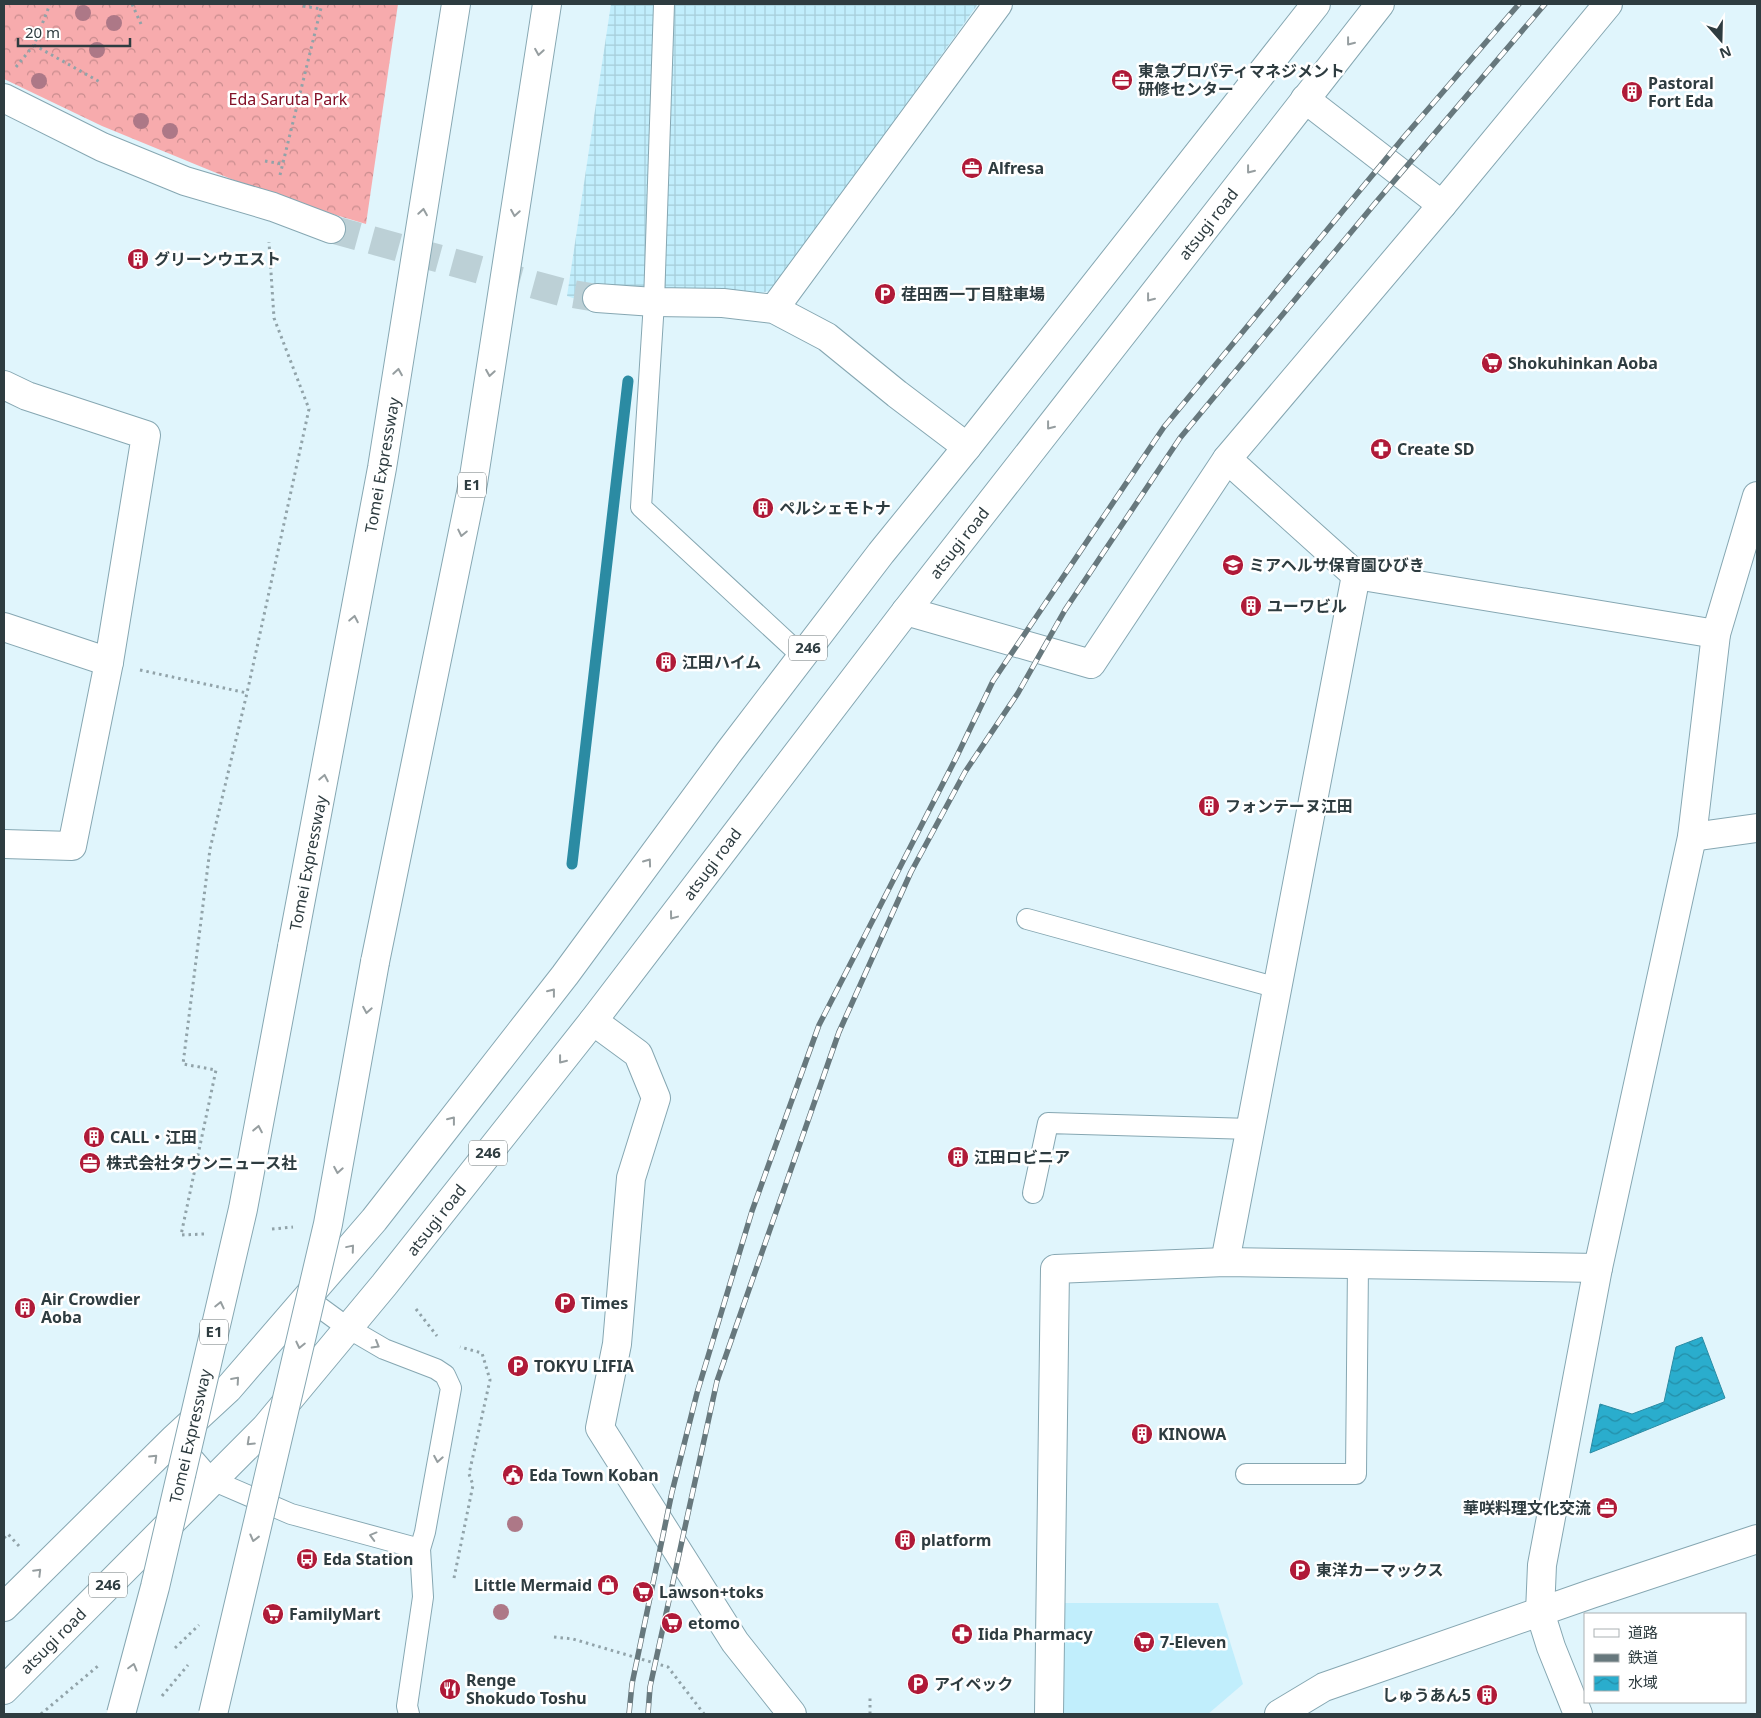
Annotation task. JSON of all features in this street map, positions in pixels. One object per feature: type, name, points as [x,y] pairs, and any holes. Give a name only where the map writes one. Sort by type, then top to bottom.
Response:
[{"type":"main road","name":"Tomei Expressway","points":[[121,1714],[155,1587],[243,1209],[382,468],[456,4]]},
{"type":"main road","name":"E1","points":[[213,1714],[328,1224],[375,962],[473,483],[547,4]]},
{"type":"main road","points":[[774,309],[998,4]]},
{"type":"main road","name":"246","points":[[4,1607],[175,1438],[228,1389],[374,1220],[559,983],[728,752],[881,552],[967,447],[1316,4]]},
{"type":"main road","name":"atsugi road","points":[[4,1690],[266,1427],[384,1285],[593,1021],[906,611],[1380,4]]},
{"type":"main road","points":[[906,611],[1091,664],[1227,459],[1442,205],[1608,4]]},
{"type":"main road","points":[[4,98],[102,147],[185,181],[273,207],[332,229]]},
{"type":"main road","points":[[1305,99],[1442,205]]},
{"type":"main road","points":[[597,298],[654,302],[723,303],[774,309],[827,337],[911,405],[967,447]]},
{"type":"main road","points":[[4,385],[26,396],[146,435],[109,662],[72,846],[4,844]]},
{"type":"main road","points":[[1227,459],[1356,575],[1716,634]]},
{"type":"main road","points":[[1578,1714],[1551,1647],[1540,1612],[1542,1566],[1598,1268],[1692,837],[1716,634],[1757,496]]},
{"type":"main road","points":[[1225,1262],[1356,575]]},
{"type":"main road","points":[[4,627],[109,662]]},
{"type":"main road","points":[[1692,837],[1757,828]]},
{"type":"main road","points":[[593,1021],[638,1054],[656,1098],[630,1178],[617,1344],[600,1428],[735,1642],[792,1714]]},
{"type":"main road","points":[[1049,1714],[1055,1269],[1225,1262],[1598,1268]]},
{"type":"main road","points":[[1280,1714],[1324,1687],[1757,1539]]},
{"type":"lane","points":[[664,4],[654,302],[641,506],[802,656]]},
{"type":"lane","points":[[1027,919],[1278,988]]},
{"type":"lane","points":[[1033,1193],[1048,1123],[1251,1129]]},
{"type":"lane","points":[[1246,1474],[1356,1474],[1358,1264]]},
{"type":"lane","points":[[307,1298],[348,1328],[384,1349],[436,1369],[445,1375],[451,1388],[425,1532],[420,1549],[423,1597],[407,1706],[410,1714]]},
{"type":"lane","points":[[175,1438],[212,1480],[291,1514],[420,1549]]},
{"type":"path","points":[[14,70],[34,44],[50,4]]},
{"type":"path","points":[[132,4],[141,24]]},
{"type":"path","points":[[181,1235],[216,1070],[183,1064],[210,849],[247,693],[309,408],[274,318],[268,229],[282,164],[322,4]]},
{"type":"path","points":[[303,6],[321,9]]},
{"type":"path","points":[[34,44],[100,82]]},
{"type":"path","points":[[265,161],[282,164]]},
{"type":"path","points":[[109,662],[247,693]]},
{"type":"path","points":[[416,1310],[443,1343]]},
{"type":"path","points":[[453,1580],[473,1485],[469,1474],[490,1380],[482,1353],[458,1347]]},
{"type":"path","points":[[4,1538],[8,1534],[21,1547]]},
{"type":"path","points":[[554,1637],[573,1639],[668,1667],[704,1714]]},
{"type":"path","points":[[870,1695],[870,1714]]},
{"type":"shaded area","points":[[611,4],[978,4],[773,290],[720,303],[599,307],[567,296]]},
{"type":"shaded area","points":[[1060,1603],[1218,1603],[1243,1684],[1208,1714],[1064,1714]]},
{"type":"green space","name":"Eda Saruta Park","points":[[4,4],[398,4],[366,224],[275,197],[102,126],[4,79]]},
{"type":"water","points":[[1702,1337],[1725,1398],[1590,1453],[1600,1404],[1632,1414],[1664,1402],[1676,1347]]},
{"type":"waterway","points":[[572,864],[628,381]]},
{"type":"tunnel","points":[[331,229],[561,292],[597,298]]},
{"type":"railway","points":[[629,1714],[632,1684],[672,1492],[697,1393],[752,1211],[819,1025],[956,758],[993,681],[1164,427],[1404,137],[1519,4]]},
{"type":"railway","points":[[648,1714],[650,1687],[717,1381],[839,1032],[911,872],[965,772],[1018,693],[1065,610],[1180,438],[1377,201],[1545,4]]},
{"type":"place","name":"東急プロパティマネジメント 研修センター","points":[[1122,80]]},
{"type":"place","name":"Pastoral Fort Eda","points":[[1632,92]]},
{"type":"place","name":"Alfresa","points":[[972,168]]},
{"type":"place","name":"グリーンウエスト","points":[[138,259]]},
{"type":"place","name":"荏田西一丁目駐車場","points":[[885,294]]},
{"type":"place","name":"Shokuhinkan Aoba","points":[[1492,363]]},
{"type":"place","name":"Create SD","points":[[1381,449]]},
{"type":"place","name":"ペルシェモトナ","points":[[763,508]]},
{"type":"place","name":"ミアヘルサ保育園ひびき","points":[[1233,565]]},
{"type":"place","name":"ユーワビル","points":[[1251,606]]},
{"type":"place","name":"江田ハイム","points":[[666,662]]},
{"type":"place","name":"フォンテーヌ江田","points":[[1209,806]]},
{"type":"place","name":"CALL・江田","points":[[94,1137]]},
{"type":"place","name":"江田ロビニア","points":[[958,1157]]},
{"type":"place","name":"株式会社タウンニュース社","points":[[90,1163]]},
{"type":"place","name":"Times","points":[[565,1303]]},
{"type":"place","name":"Air Crowdier Aoba","points":[[25,1308]]},
{"type":"place","name":"TOKYU LIFIA","points":[[518,1366]]},
{"type":"place","name":"KINOWA","points":[[1142,1434]]},
{"type":"place","name":"Eda Town Koban","points":[[513,1475]]},
{"type":"place","name":"華咲料理文化交流","points":[[1607,1508]]},
{"type":"place","name":"platform","points":[[905,1540]]},
{"type":"place","name":"Eda Station","points":[[307,1559]]},
{"type":"place","name":"東洋カーマックス","points":[[1300,1570]]},
{"type":"place","name":"Little Mermaid","points":[[608,1585]]},
{"type":"place","name":"Lawson+toks","points":[[643,1592]]},
{"type":"place","name":"FamilyMart","points":[[273,1614]]},
{"type":"place","name":"etomo","points":[[672,1623]]},
{"type":"place","name":"Iida Pharmacy","points":[[962,1634]]},
{"type":"place","name":"7-Eleven","points":[[1144,1642]]},
{"type":"place","name":"アイペック","points":[[918,1684]]},
{"type":"place","name":"Renge Shokudo Toshu","points":[[450,1689]]},
{"type":"place","name":"しゅうあん5","points":[[1487,1695]]}]
